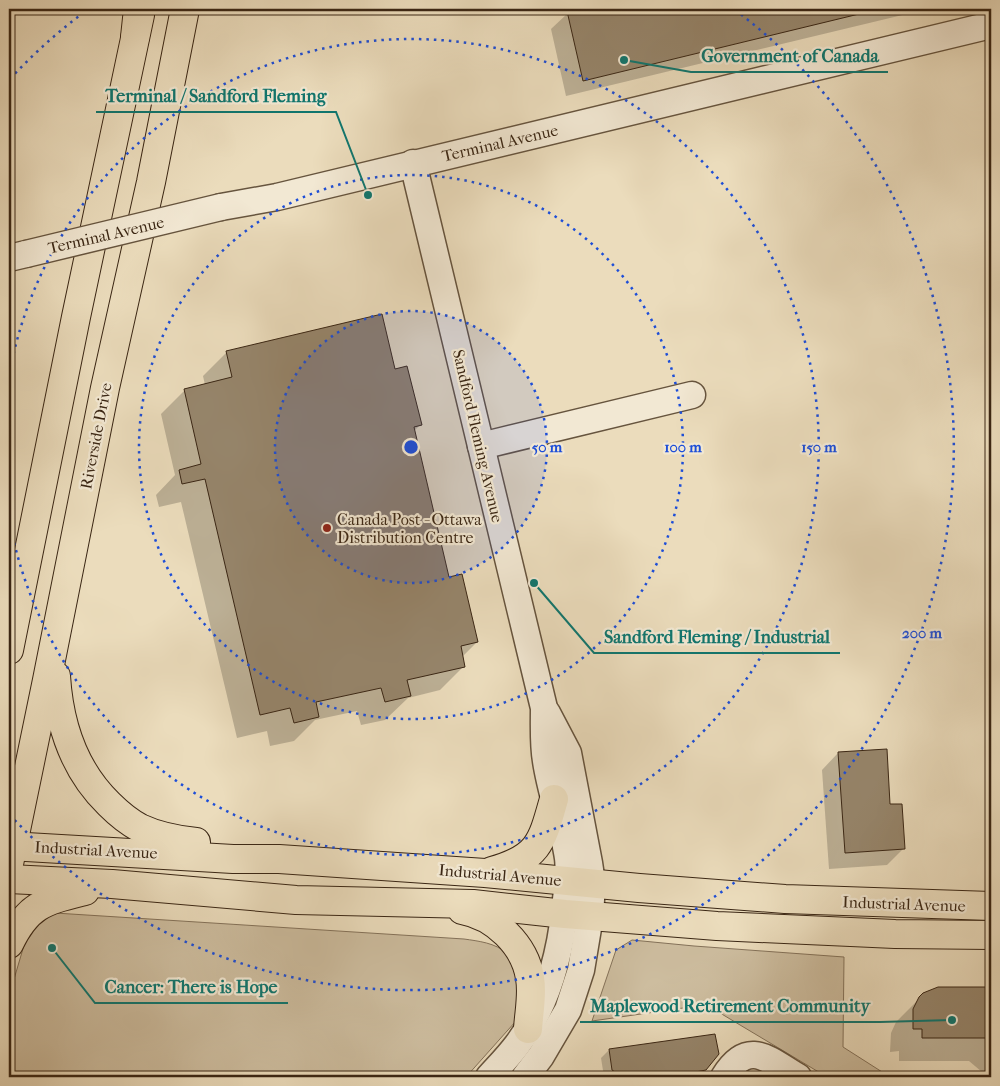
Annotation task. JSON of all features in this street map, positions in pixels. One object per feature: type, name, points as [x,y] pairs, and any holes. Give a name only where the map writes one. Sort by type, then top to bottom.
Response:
[{"type":"main road","points":[[9,650],[140,9]]},
{"type":"main road","name":"Riverside Drive","points":[[10,852],[56,637],[105,388],[151,182],[185,9]]},
{"type":"main road","points":[[56,637],[57,692],[67,738],[78,765],[103,798],[119,814],[139,828],[162,836],[210,843],[279,859]]},
{"type":"main road","points":[[485,873],[512,866],[523,860],[538,846],[545,832],[554,799]]},
{"type":"main road","name":"Industrial Avenue","points":[[10,852],[279,859],[485,873],[639,888],[784,899],[991,906]]},
{"type":"main road","name":"Industrial Avenue","points":[[9,879],[112,884],[296,900],[473,904],[578,915],[726,926],[895,934],[991,935]]},
{"type":"main road","points":[[9,944],[22,921],[44,903],[57,897],[112,884]]},
{"type":"main road","points":[[414,902],[467,911],[485,918],[508,935],[523,956],[531,980],[528,1029]]},
{"type":"street","name":"Terminal Avenue","points":[[17,256],[221,207],[277,197],[991,25]]},
{"type":"street","name":"Sandford Fleming Avenue","points":[[413,164],[544,708],[545,759],[554,799],[568,857],[580,882]]},
{"type":"street","points":[[481,446],[692,395]]},
{"type":"street","name":"Sandford Fleming Avenue","points":[[544,708],[568,753],[580,882]]},
{"type":"street","points":[[525,1077],[546,1049],[568,1010],[581,970],[578,915],[580,882]]},
{"type":"street","points":[[489,1077],[516,1046],[537,1013],[550,982],[560,944],[578,915]]},
{"type":"street","points":[[724,1077],[730,1067],[739,1059],[750,1054],[763,1056],[798,1077]]},
{"type":"shaded area","points":[[55,913],[464,939],[487,943],[506,953],[523,981],[516,1021],[466,1077],[9,1077],[9,996],[25,942],[36,925]]},
{"type":"shaded area","points":[[632,940],[844,957],[843,1047],[890,1077],[827,1077],[704,1005],[592,1021],[616,950]]},
{"type":"building","points":[[580,9],[858,9],[859,14],[583,81],[567,11]]},
{"type":"building","name":"Canada Post - Ottawa Distribution Centre","points":[[382,314],[395,369],[407,366],[422,425],[414,427],[449,577],[462,574],[478,642],[461,646],[465,667],[407,680],[411,696],[385,702],[381,688],[316,702],[319,717],[294,723],[290,708],[260,715],[205,479],[182,484],[179,470],[201,464],[184,389],[232,377],[226,351]]},
{"type":"building","points":[[887,749],[890,804],[902,804],[905,849],[845,853],[838,752]]},
{"type":"building","points":[[938,987],[991,987],[991,1038],[922,1038],[922,1029],[913,1029],[913,1009],[923,993]]},
{"type":"building","points":[[715,1034],[719,1054],[706,1070],[669,1077],[623,1077],[612,1070],[609,1049]]},
{"type":"place","name":"Government of Canada","points":[[624,60]]},
{"type":"place","name":"Terminal / Sandford Fleming","points":[[368,195]]},
{"type":"place","name":"Canada Post - Ottawa Distribution Centre","points":[[327,528]]},
{"type":"place","name":"Sandford Fleming / Industrial","points":[[534,583]]},
{"type":"place","name":"Cancer: There is Hope","points":[[52,948]]},
{"type":"place","name":"Maplewood Retirement Community","points":[[952,1020]]}]
